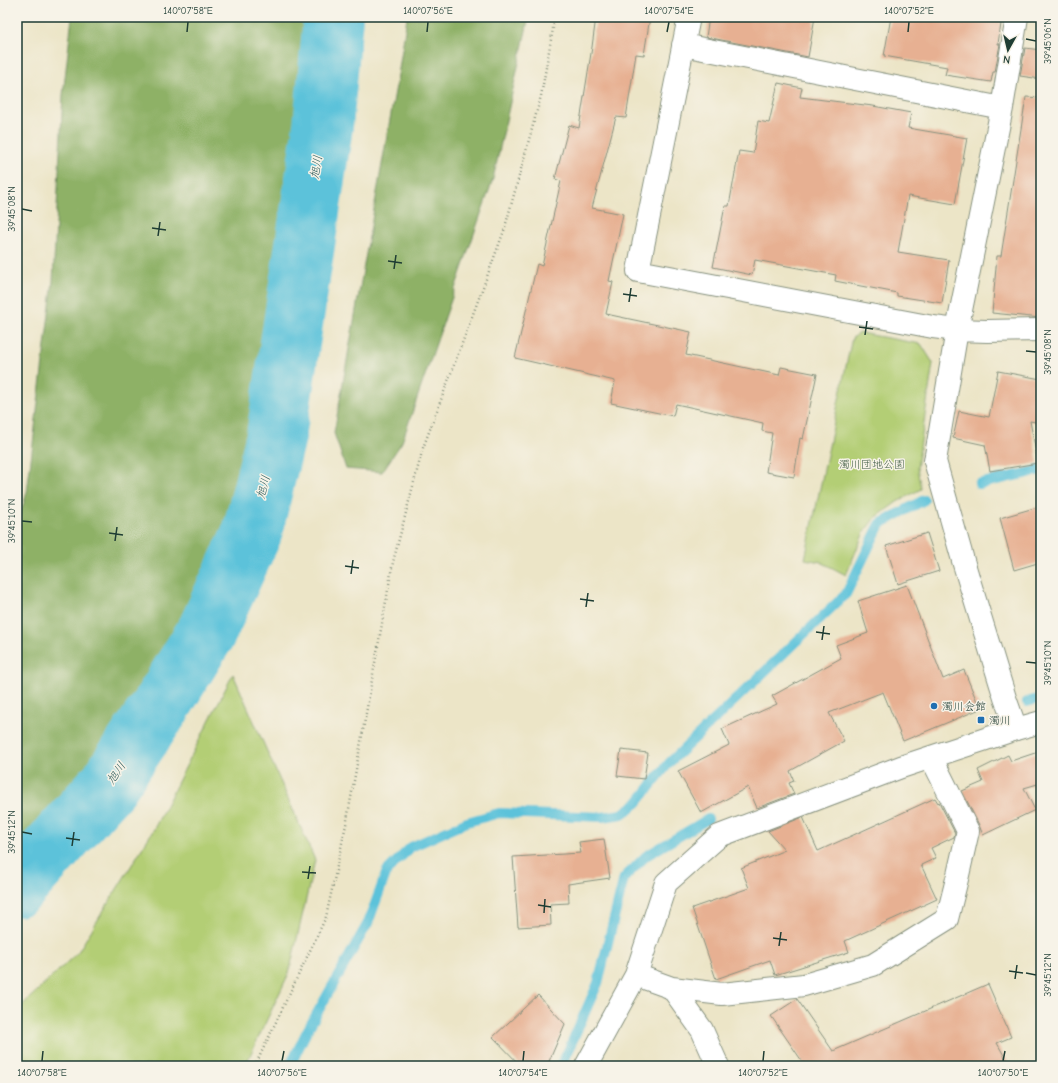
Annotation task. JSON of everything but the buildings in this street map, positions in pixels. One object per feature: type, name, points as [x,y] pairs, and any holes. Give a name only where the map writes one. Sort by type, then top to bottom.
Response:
[{"type":"street","points":[[689,17],[638,271],[925,326],[958,330],[1041,330]]},
{"type":"street","points":[[1016,729],[964,564],[935,461],[958,330],[1002,108],[1017,17]]},
{"type":"street","points":[[683,45],[1002,108]]},
{"type":"street","points":[[586,1066],[636,975],[666,883],[719,836],[901,767],[1041,722]]},
{"type":"street","points":[[636,975],[672,988],[722,994],[804,985],[873,965],[947,919],[968,831],[931,757]]},
{"type":"street","points":[[672,988],[702,1030],[718,1066]]},
{"type":"path","points":[[255,1066],[326,917],[347,820],[393,562],[423,448],[504,230],[541,96],[555,17]]},
{"type":"green space","points":[[72,17],[308,17],[307,56],[287,230],[253,456],[231,546],[101,762],[17,851],[17,525],[27,492],[53,281],[63,95]]},
{"type":"green space","points":[[407,17],[529,17],[493,179],[402,442],[382,472],[346,469],[334,433]]},
{"type":"green space","name":"濁川団地公園","points":[[860,333],[921,344],[933,363],[917,468],[921,489],[897,502],[874,519],[864,532],[846,575],[821,562],[805,559],[852,338]]},
{"type":"green space","points":[[233,674],[315,860],[289,973],[245,1066],[17,1066],[17,1010],[78,952],[154,829]]},
{"type":"waterway","name":"旭川","points":[[17,887],[109,784],[161,706],[207,631],[252,533],[276,436],[323,126],[333,17]]},
{"type":"waterway","points":[[979,484],[1041,470]]},
{"type":"waterway","points":[[290,1066],[307,1031],[368,923],[387,871],[411,847],[467,822],[499,813],[603,817],[622,814],[637,803],[669,763],[846,594],[880,524],[924,500]]},
{"type":"waterway","points":[[1027,702],[1041,698]]},
{"type":"waterway","points":[[560,1066],[598,983],[624,878],[646,856],[708,819]]},
{"type":"place","name":"濁川会館","points":[[934,706]]},
{"type":"place","name":"濁川","points":[[981,720]]}]
